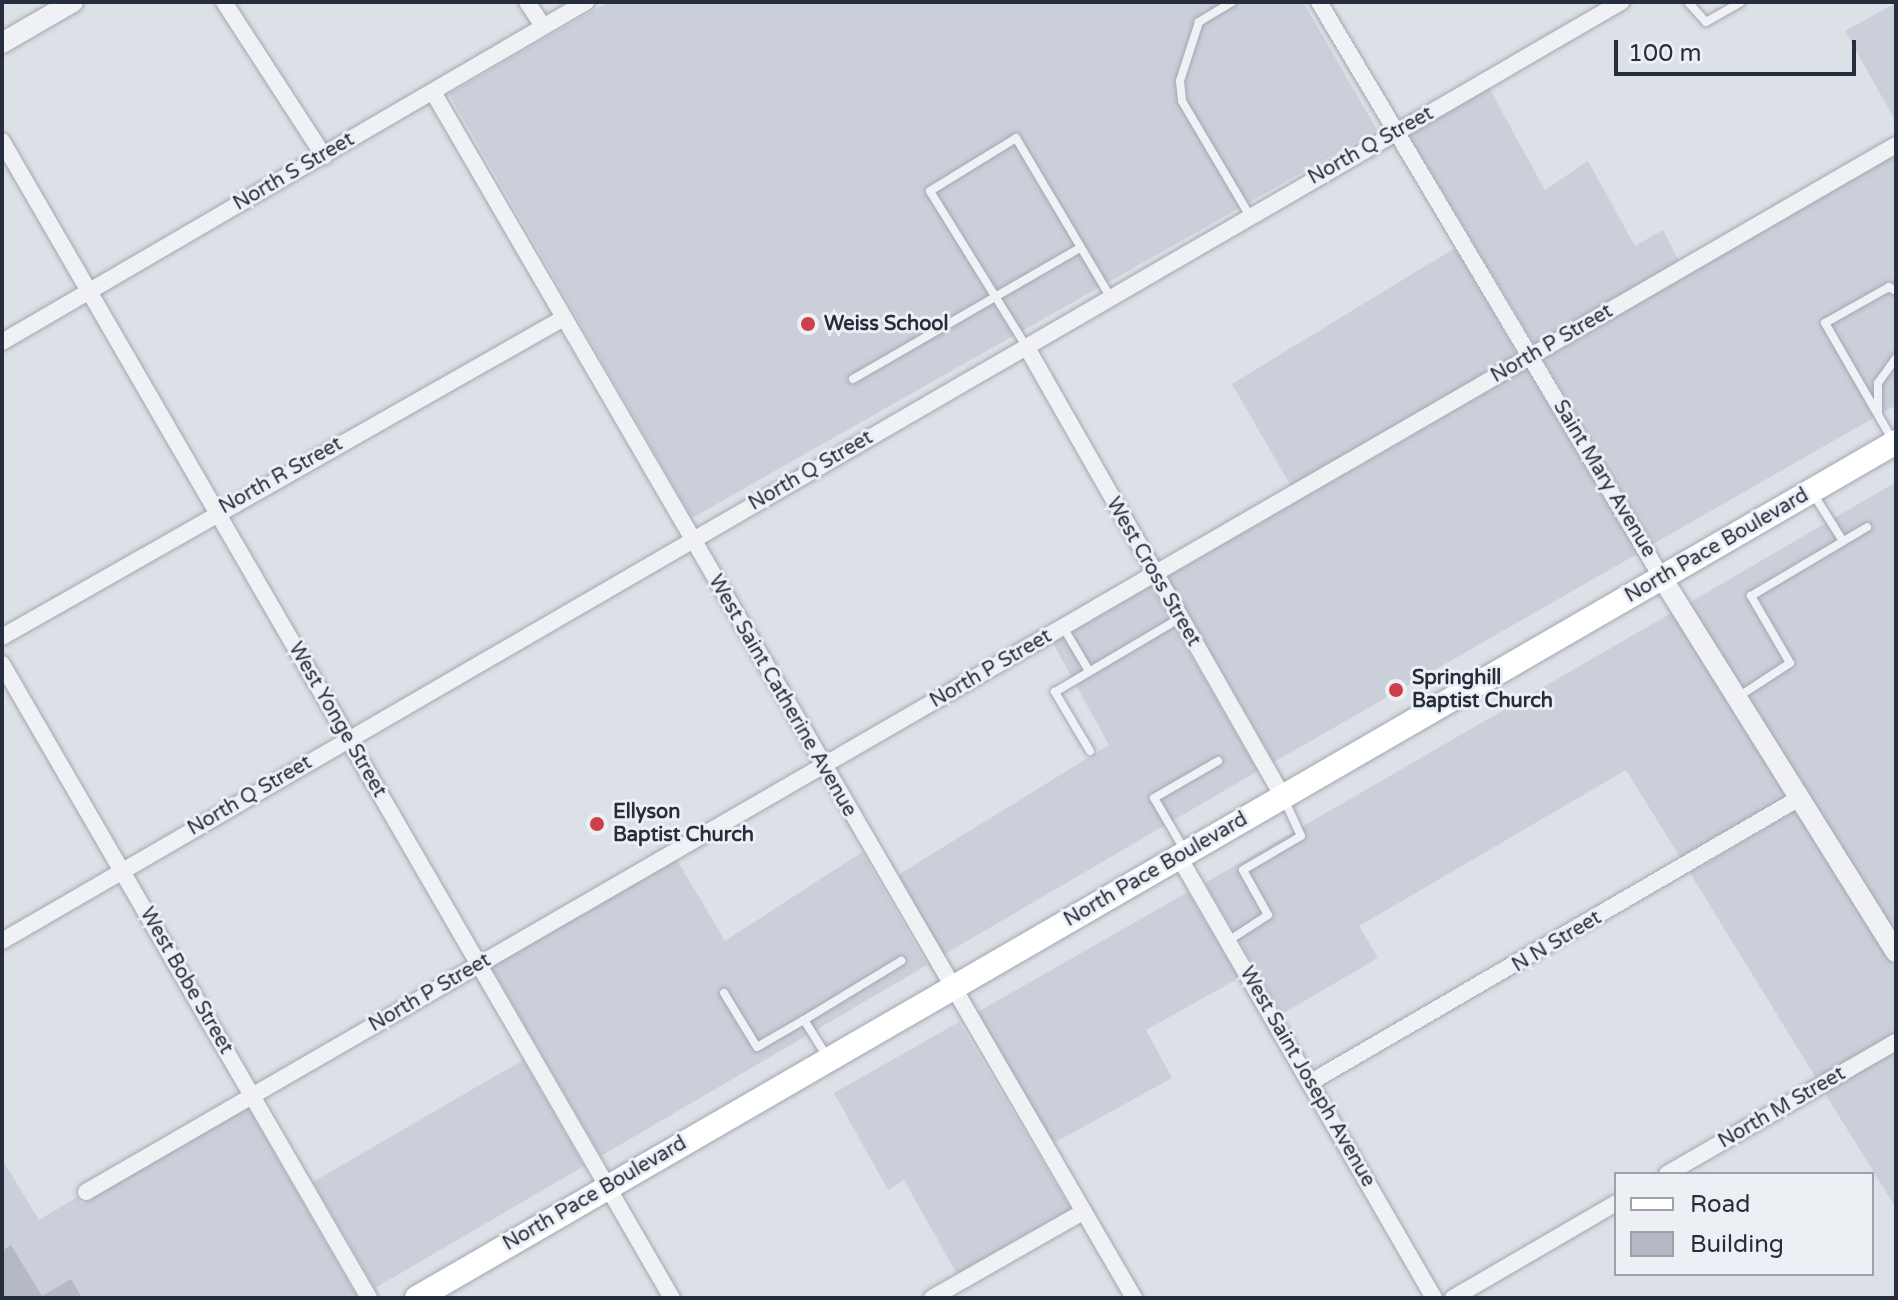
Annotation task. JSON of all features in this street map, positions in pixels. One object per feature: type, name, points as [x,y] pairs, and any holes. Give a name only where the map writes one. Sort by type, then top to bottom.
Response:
[{"type":"main road","name":"North Pace Boulevard","points":[[417,1298],[1895,442]]},
{"type":"street","points":[[2,43],[73,2]]},
{"type":"street","points":[[224,2],[324,156]]},
{"type":"street","points":[[527,2],[543,26]]},
{"type":"street","name":"North S Street","points":[[2,342],[586,2]]},
{"type":"street","name":"Saint Mary Avenue","points":[[1319,2],[1662,578],[1896,952]]},
{"type":"street","name":"North Q Street","points":[[2,941],[1621,2]]},
{"type":"street","name":"West Saint Catherine Avenue","points":[[433,92],[691,541],[1134,1298]]},
{"type":"street","name":"West Yonge Street","points":[[2,141],[672,1298]]},
{"type":"street","name":"North P Street","points":[[86,1192],[1896,145]]},
{"type":"street","name":"North R Street","points":[[2,637],[217,512],[562,319]]},
{"type":"street","name":"West Cross Street","points":[[1026,346],[1283,797]]},
{"type":"street","name":"West Bobe Street","points":[[2,664],[369,1298]]},
{"type":"street","name":"N N Street","points":[[1311,1082],[1801,797]]},
{"type":"street","name":"West Saint Joseph Avenue","points":[[1182,855],[1228,941],[1434,1298]]},
{"type":"street","name":"North M Street","points":[[1670,1172],[1896,1042]]},
{"type":"street","points":[[1453,1298],[1614,1204]]},
{"type":"street","points":[[932,1298],[1083,1212]]},
{"type":"lane","points":[[1232,2],[1199,22],[1180,81],[1182,101],[1250,216]]},
{"type":"lane","points":[[1688,2],[1706,22],[1741,2]]},
{"type":"lane","points":[[1026,346],[930,191],[1016,138],[1110,296]]},
{"type":"lane","points":[[853,379],[1080,248]]},
{"type":"lane","points":[[1895,442],[1825,323],[1889,287],[1896,291]]},
{"type":"lane","points":[[1878,413],[1878,383],[1896,358]]},
{"type":"lane","points":[[1812,491],[1843,541]]},
{"type":"lane","points":[[1738,697],[1790,663],[1751,596],[1867,527]]},
{"type":"lane","points":[[1090,751],[1055,692],[1180,618]]},
{"type":"lane","points":[[1063,627],[1089,671]]},
{"type":"lane","points":[[1182,855],[1154,798],[1218,761]]},
{"type":"lane","points":[[1228,941],[1268,915],[1243,870],[1301,836],[1283,797]]},
{"type":"lane","points":[[724,993],[757,1047],[901,961]]},
{"type":"lane","points":[[804,1020],[829,1059]]},
{"type":"shaded area","name":"Weiss School","points":[[608,2],[1303,2],[1377,130],[692,518],[449,94]]},
{"type":"shaded area","points":[[1896,3],[1896,122],[1845,31]]},
{"type":"shaded area","points":[[1489,88],[1545,190],[1588,161],[1635,246],[1663,230],[1679,261],[1535,345],[1408,134]]},
{"type":"shaded area","points":[[1896,154],[1896,405],[1653,544],[1543,359]]},
{"type":"shaded area","points":[[1455,248],[1518,355],[1291,486],[1232,384]]},
{"type":"shaded area","points":[[1527,369],[1637,554],[1274,762],[1167,577]]},
{"type":"shaded area","points":[[1896,482],[1896,934],[1689,603]]},
{"type":"shaded area","points":[[1151,586],[1258,771],[943,955],[898,875],[1109,745],[1053,643]]},
{"type":"shaded area","points":[[1673,612],[1789,795],[1681,859],[1626,770],[1359,926],[1378,958],[1282,1014],[1205,883]]},
{"type":"shaded area","points":[[1797,809],[1896,970],[1896,1033],[1816,1078],[1690,873]]},
{"type":"shaded area","points":[[862,852],[927,965],[601,1156],[491,967],[677,860],[725,941]]},
{"type":"shaded area","points":[[1188,892],[1239,978],[1146,1030],[1172,1078],[1054,1143],[976,1013]]},
{"type":"shaded area","points":[[959,1022],[1071,1209],[957,1274],[904,1180],[888,1190],[834,1093]]},
{"type":"shaded area","points":[[1896,1051],[1896,1208],[1874,1172],[1824,1092]]},
{"type":"shaded area","points":[[523,1060],[584,1166],[375,1288],[313,1182]]},
{"type":"shaded area","points":[[248,1107],[358,1298],[2,1298],[2,1159],[39,1220],[77,1197],[82,1204]]},
{"type":"building","points":[[11,1245],[42,1296],[71,1279],[82,1298],[2,1298],[2,1251]]},
{"type":"place","name":"Weiss School","points":[[808,324]]},
{"type":"place","name":"Springhill Baptist Church","points":[[1396,690]]},
{"type":"place","name":"Ellyson Baptist Church","points":[[597,824]]}]
